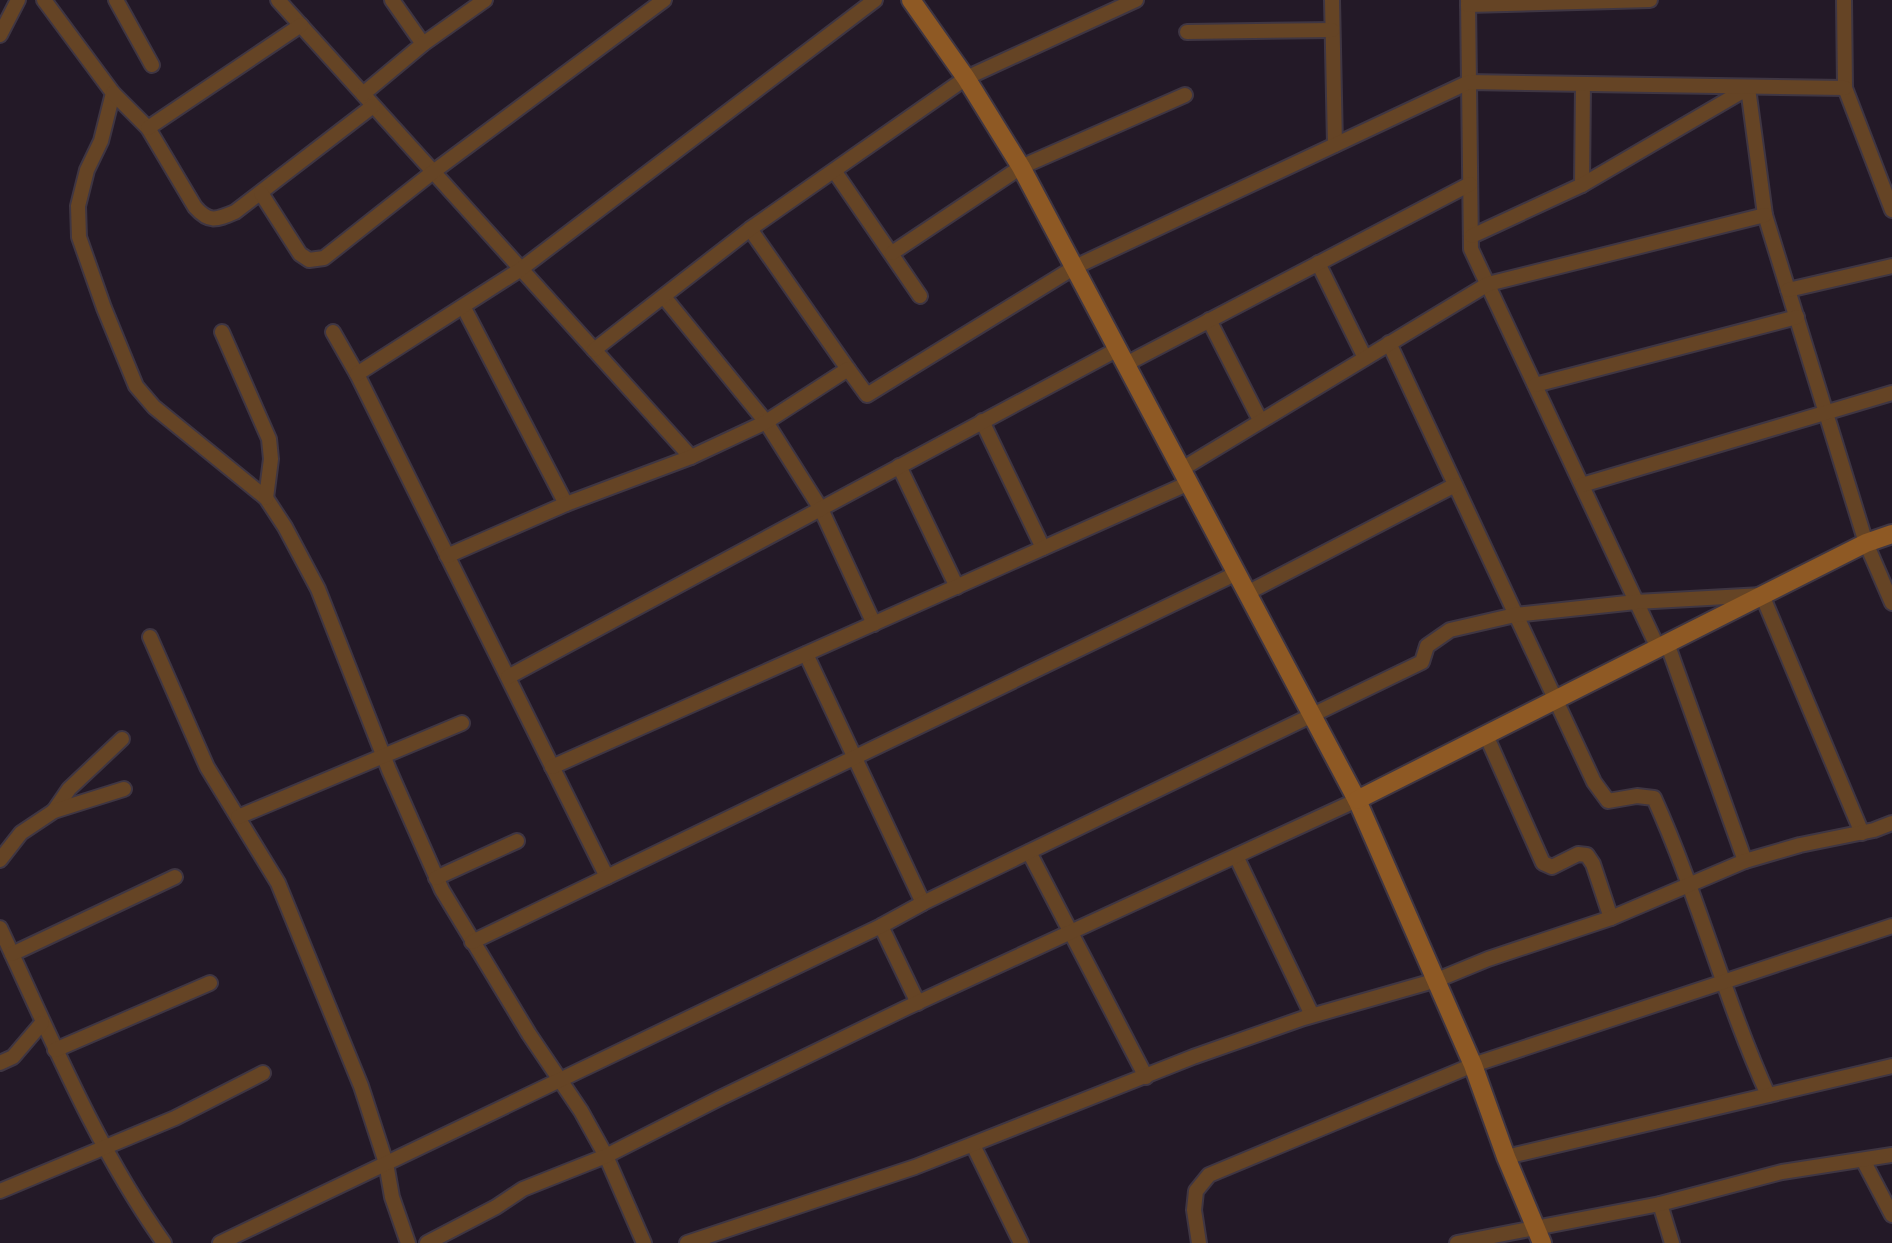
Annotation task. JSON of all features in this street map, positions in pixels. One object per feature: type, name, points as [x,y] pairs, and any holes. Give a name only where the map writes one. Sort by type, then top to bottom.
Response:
[{"type":"street","points":[[0,35],[18,0]]},
{"type":"street","points":[[44,0],[113,93],[148,128],[204,217],[222,218],[261,193],[373,106]]},
{"type":"street","points":[[116,0],[152,65]]},
{"type":"street","points":[[278,0],[691,457]]},
{"type":"street","points":[[392,0],[423,44]]},
{"type":"street","points":[[363,94],[423,44],[485,0]]},
{"type":"street","points":[[261,193],[300,254],[309,260],[324,258],[433,172],[664,0]]},
{"type":"street","points":[[357,374],[521,269],[875,0]]},
{"type":"street","points":[[911,0],[966,78],[1021,167],[1357,800],[1473,1065],[1539,1236]]},
{"type":"street","points":[[594,350],[750,229],[966,78],[1136,0]]},
{"type":"street","points":[[1332,0],[1335,145]]},
{"type":"street","points":[[1650,0],[1468,3],[1471,249],[1636,602],[1662,645],[1745,861]]},
{"type":"street","points":[[1844,0],[1845,88],[1892,210]]},
{"type":"street","points":[[148,128],[301,25]]},
{"type":"street","points":[[1187,32],[1332,30]]},
{"type":"street","points":[[750,229],[867,395],[1075,267],[1469,82],[1845,88]]},
{"type":"street","points":[[1582,185],[1583,85]]},
{"type":"street","points":[[1472,236],[1582,185],[1748,88]]},
{"type":"street","points":[[1748,88],[1765,215],[1866,543],[1892,603]]},
{"type":"street","points":[[113,93],[101,141],[87,170],[78,206],[79,237],[136,386],[154,407],[266,498],[285,527],[318,589],[384,757],[436,878],[472,942],[606,1156],[644,1243]]},
{"type":"street","points":[[892,253],[1021,167],[1185,95]]},
{"type":"street","points":[[835,172],[920,296]]},
{"type":"street","points":[[508,677],[982,421],[1122,356],[1209,320],[1470,184]]},
{"type":"street","points":[[552,767],[1043,548],[1185,476],[1260,420],[1488,284],[1765,215]]},
{"type":"street","points":[[1318,263],[1365,358]]},
{"type":"street","points":[[1788,290],[1892,266]]},
{"type":"street","points":[[664,297],[766,422],[821,509],[874,624]]},
{"type":"street","points":[[464,308],[566,504]]},
{"type":"street","points":[[1535,385],[1797,317]]},
{"type":"street","points":[[1209,320],[1260,420]]},
{"type":"street","points":[[222,332],[269,439],[271,459],[266,498]]},
{"type":"street","points":[[333,332],[357,374],[607,877]]},
{"type":"street","points":[[1389,343],[1588,770],[1608,801],[1637,796],[1654,798],[1672,837],[1721,981],[1768,1095]]},
{"type":"street","points":[[447,556],[566,504],[691,457],[766,422],[848,369]]},
{"type":"street","points":[[1582,485],[1892,393]]},
{"type":"street","points":[[982,421],[1043,548]]},
{"type":"street","points":[[899,466],[957,587]]},
{"type":"street","points":[[1247,593],[1455,485]]},
{"type":"street","points":[[427,1243],[496,1207],[523,1189],[606,1156],[918,1003],[1357,800],[1866,543],[1892,534]]},
{"type":"street","points":[[472,942],[1237,573]]},
{"type":"street","points":[[220,1243],[1422,662],[1427,646],[1450,630],[1515,615],[1636,602],[1762,595]]},
{"type":"street","points":[[1762,595],[1862,833]]},
{"type":"street","points":[[150,637],[207,767],[278,883],[361,1086],[408,1243]]},
{"type":"street","points":[[806,654],[923,903]]},
{"type":"street","points":[[238,817],[462,723]]},
{"type":"street","points":[[1486,735],[1543,863],[1552,867],[1578,854],[1587,855],[1593,864],[1611,918]]},
{"type":"street","points":[[54,811],[69,789],[122,739]]},
{"type":"street","points":[[0,860],[21,833],[54,811],[124,789]]},
{"type":"street","points":[[687,1243],[973,1145],[1193,1057],[1312,1015],[1437,980],[1488,959],[1611,918],[1745,861],[1892,823]]},
{"type":"street","points":[[436,878],[517,841]]},
{"type":"street","points":[[1029,852],[1146,1077]]},
{"type":"street","points":[[1236,856],[1312,1015]]},
{"type":"street","points":[[12,954],[175,877]]},
{"type":"street","points":[[881,926],[918,1003]]},
{"type":"street","points":[[1199,1243],[1194,1210],[1196,1191],[1209,1175],[1473,1065],[1892,926]]},
{"type":"street","points":[[0,928],[42,1023],[104,1147],[164,1243]]},
{"type":"street","points":[[55,1050],[210,983]]},
{"type":"street","points":[[0,1063],[13,1057],[42,1023]]},
{"type":"street","points":[[1506,1157],[1892,1066]]},
{"type":"street","points":[[0,1191],[175,1118],[263,1073]]},
{"type":"street","points":[[973,1145],[1021,1243]]},
{"type":"street","points":[[1457,1243],[1539,1236],[1782,1172],[1892,1155]]},
{"type":"street","points":[[1863,1160],[1892,1215]]},
{"type":"street","points":[[1660,1204],[1672,1243]]}]
